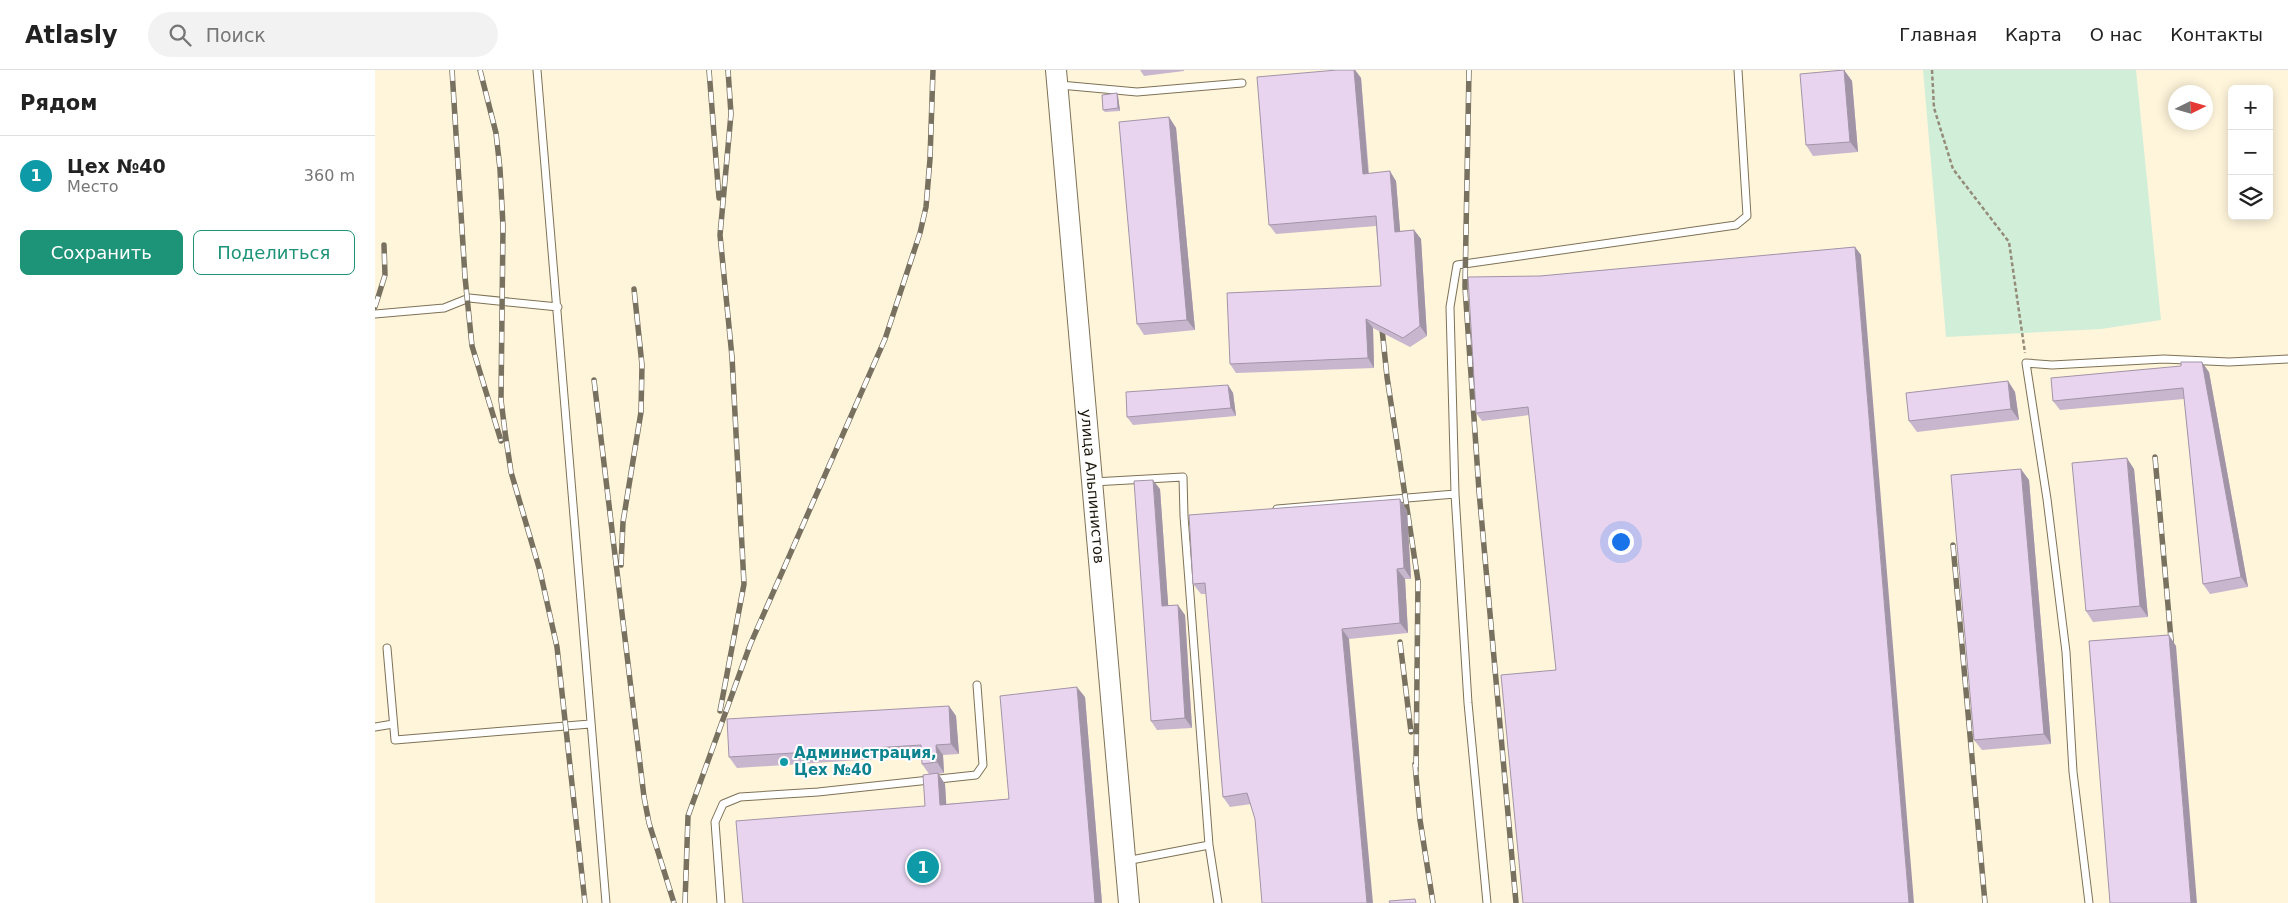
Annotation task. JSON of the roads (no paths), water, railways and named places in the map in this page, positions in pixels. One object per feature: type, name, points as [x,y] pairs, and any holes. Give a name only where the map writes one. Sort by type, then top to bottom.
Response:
[{"type":"main road","name":"улица Альпинистов","points":[[1057,77],[1129,903]]},
{"type":"lane","points":[[537,70],[606,903]]},
{"type":"lane","points":[[1487,903],[1468,703],[1455,494],[1450,306],[1457,265],[1736,225],[1747,216],[1738,70]]},
{"type":"lane","points":[[1057,77],[1137,92],[1242,83]]},
{"type":"lane","points":[[375,314],[444,308],[469,298],[558,307]]},
{"type":"lane","points":[[2089,903],[2073,772],[2066,652],[2047,499],[2026,363],[2052,365],[2164,359],[2229,362],[2288,359]]},
{"type":"lane","points":[[1092,482],[1183,477],[1184,516],[1209,845],[1219,903]]},
{"type":"lane","points":[[1271,509],[1455,494]]},
{"type":"lane","points":[[1184,516],[1194,515]]},
{"type":"lane","points":[[387,648],[395,740],[590,724]]},
{"type":"lane","points":[[721,903],[715,822],[723,804],[741,797],[818,792],[976,775],[983,765],[977,685]]},
{"type":"lane","points":[[375,726],[393,724]]},
{"type":"lane","points":[[1125,861],[1209,845]]},
{"type":"railway","points":[[452,70],[465,277],[472,346],[501,441]]},
{"type":"railway","points":[[480,70],[496,133],[500,169],[503,226],[501,400],[505,432],[511,472],[540,571],[557,647],[585,903]]},
{"type":"railway","points":[[709,70],[719,198]]},
{"type":"railway","points":[[720,711],[744,584],[732,357],[720,235],[731,114],[728,70]]},
{"type":"railway","points":[[685,903],[688,816],[750,645],[885,339],[920,233],[926,207],[930,159],[933,70]]},
{"type":"railway","points":[[1469,70],[1465,287],[1479,491],[1516,903]]},
{"type":"railway","points":[[375,307],[385,275],[384,245]]},
{"type":"railway","points":[[621,565],[623,522],[641,412],[642,365],[634,289]]},
{"type":"railway","points":[[1381,319],[1387,377],[1418,581],[1416,771]]},
{"type":"railway","points":[[594,380],[644,797],[649,823],[674,903]]},
{"type":"railway","points":[[2155,457],[2172,651]]},
{"type":"railway","points":[[1953,545],[1985,903]]},
{"type":"railway","points":[[1400,642],[1411,732]]},
{"type":"railway","points":[[1415,764],[1420,820],[1433,903]]},
{"type":"place","name":"Администрация, Цех №40","points":[[784,762]]},
{"type":"place","name":"Цех №40","points":[[923,867]]}]
